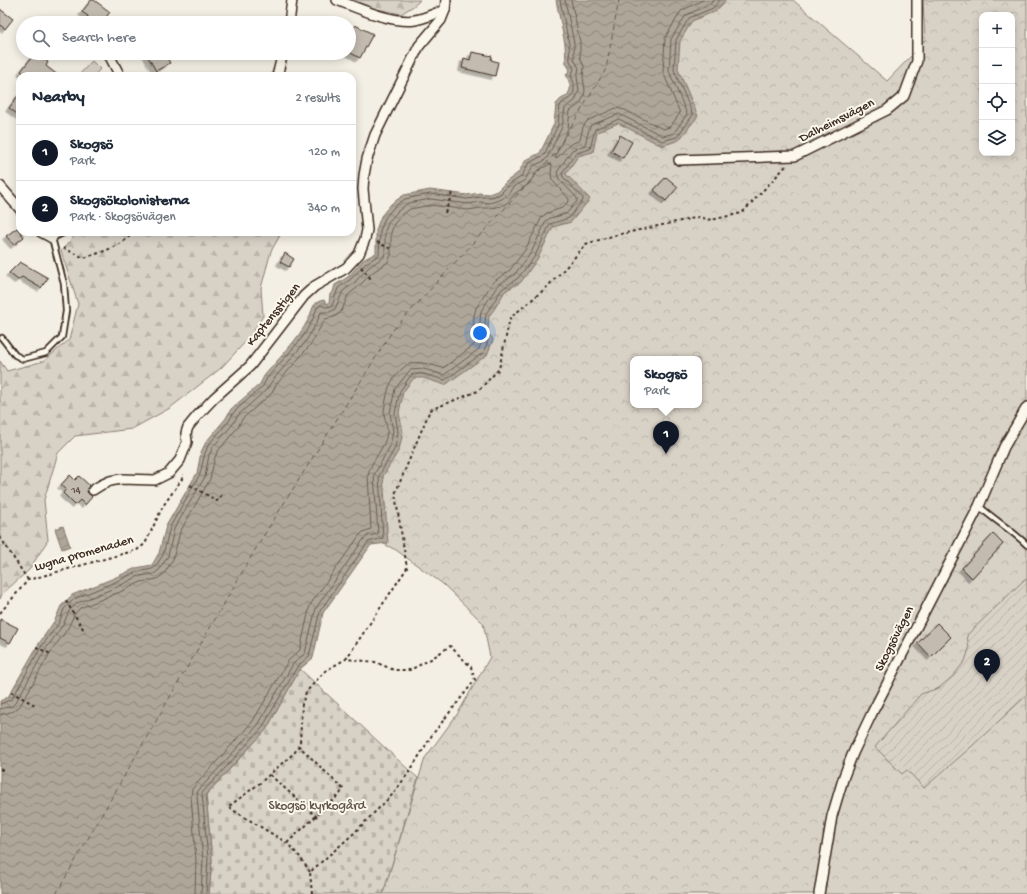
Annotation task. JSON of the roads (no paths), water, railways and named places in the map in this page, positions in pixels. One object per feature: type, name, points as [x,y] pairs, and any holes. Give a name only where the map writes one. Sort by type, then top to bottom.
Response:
[{"type":"street","points":[[290,16],[292,0]]},
{"type":"street","points":[[337,0],[382,16],[402,20],[414,20],[445,10]]},
{"type":"street","name":"Kaptensstigen","points":[[93,490],[110,481],[121,479],[155,480],[170,473],[180,460],[186,442],[188,427],[196,416],[250,366],[304,296],[315,286],[346,268],[359,254],[367,230],[363,189],[364,175],[367,159],[375,135],[419,46],[441,20],[445,10],[446,0]]},
{"type":"street","name":"Dalheimsvägen","points":[[679,160],[795,156],[887,110],[904,96],[917,61],[917,0]]},
{"type":"street","points":[[112,60],[118,72]]},
{"type":"street","points":[[278,72],[281,60]]},
{"type":"street","points":[[0,186],[16,204]]},
{"type":"street","points":[[48,236],[52,238]]},
{"type":"street","name":"Skogsövägen","points":[[819,894],[832,816],[844,776],[853,753],[872,713],[979,506],[1004,447],[1027,407]]},
{"type":"lane","points":[[2,338],[15,355],[23,359],[46,353],[62,337],[66,311],[64,284],[52,238],[56,236]]},
{"type":"lane","points":[[979,506],[990,516],[1018,536],[1027,545]]},
{"type":"water","points":[[556,0],[726,0],[716,11],[692,21],[680,41],[678,69],[698,116],[679,140],[662,146],[618,123],[597,132],[593,152],[578,156],[566,174],[590,199],[571,222],[553,227],[538,258],[521,282],[505,291],[489,316],[488,332],[493,340],[487,355],[445,385],[423,378],[414,378],[403,392],[399,413],[403,432],[399,450],[383,476],[388,543],[371,545],[323,613],[313,658],[300,669],[266,730],[206,794],[212,860],[209,894],[0,894],[0,701],[8,697],[38,645],[55,620],[61,606],[72,595],[136,568],[152,565],[159,553],[166,526],[197,473],[201,452],[206,442],[226,418],[231,409],[260,384],[264,376],[304,328],[313,307],[320,301],[324,300],[326,303],[329,303],[330,294],[333,292],[335,285],[348,277],[363,260],[376,253],[376,230],[381,216],[391,204],[404,195],[430,190],[467,195],[480,193],[489,194],[497,191],[518,173],[526,160],[540,153],[554,124],[556,104],[567,96],[570,90],[570,84],[566,74],[570,70],[566,63],[565,44]]},
{"type":"water","points":[[63,526],[70,546],[62,549],[55,529]]},
{"type":"place","name":"Skogsö","points":[[666,454]]},
{"type":"place","name":"Skogsökolonisterna","points":[[987,682]]},
{"type":"park label","name":"Skogsö kyrkogård","points":[[317,806]]}]
